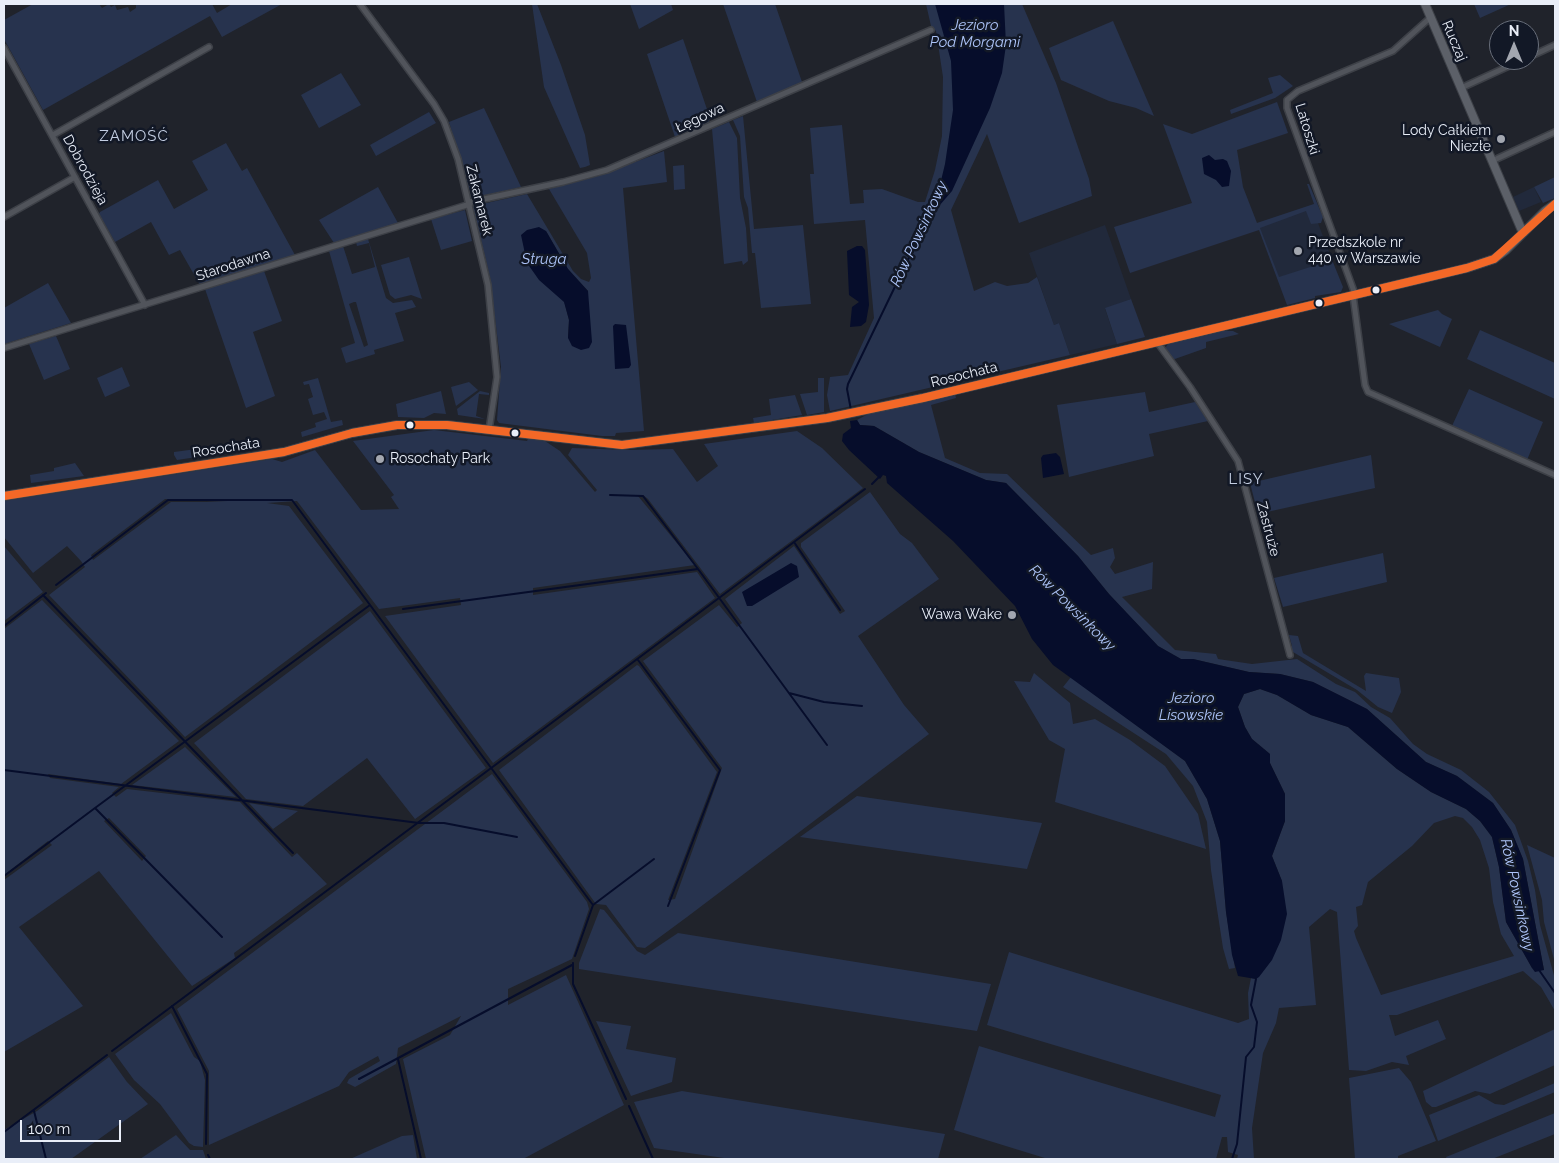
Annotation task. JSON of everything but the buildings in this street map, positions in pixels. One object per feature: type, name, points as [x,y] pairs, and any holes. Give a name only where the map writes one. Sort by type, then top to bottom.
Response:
[{"type":"street","name":"Zakamarek","points":[[360,4],[441,115],[458,159],[488,285],[496,366],[489,430]]},
{"type":"street","name":"Ruczaj","points":[[1425,4],[1523,233]]},
{"type":"street","name":"Latoszki","points":[[1354,294],[1290,117],[1287,100],[1298,91],[1393,51],[1431,17]]},
{"type":"street","name":"Łęgowa","points":[[470,203],[607,170],[932,30]]},
{"type":"street","points":[[1539,52],[1555,45]]},
{"type":"street","points":[[53,135],[209,47]]},
{"type":"street","name":"Dobrodzieja","points":[[4,48],[145,305]]},
{"type":"street","points":[[1461,88],[1500,70]]},
{"type":"street","points":[[1492,161],[1555,132]]},
{"type":"street","points":[[4,217],[75,177]]},
{"type":"street","name":"Starodawna","points":[[4,348],[470,203]]},
{"type":"street","name":"Rosochata","points":[[4,496],[284,452],[390,426],[434,424],[622,445],[842,415],[1467,268],[1494,258],[1506,250],[1555,204]]},
{"type":"street","points":[[1354,294],[1365,385],[1368,392],[1555,475]]},
{"type":"street","name":"Zastruże","points":[[1157,342],[1190,386],[1238,461],[1290,655]]},
{"type":"shaded area","points":[[33,4],[99,4],[102,8],[109,4],[111,7],[115,5],[117,10],[128,7],[130,12],[136,8],[136,4],[212,4],[217,13],[232,4],[282,4],[222,37],[210,16],[43,110],[4,39],[4,20]]},
{"type":"shaded area","points":[[532,4],[537,4],[561,65],[585,135],[590,165],[585,167],[580,168],[544,87]]},
{"type":"shaded area","points":[[630,4],[671,4],[673,10],[639,29]]},
{"type":"shaded area","points":[[723,4],[775,4],[802,82],[757,102]]},
{"type":"shaded area","points":[[926,4],[1022,4],[1056,83],[1089,179],[1092,196],[1019,223],[987,134],[951,210],[974,291],[995,282],[1007,286],[1028,283],[1037,277],[1054,325],[1059,323],[1070,355],[830,411],[827,395],[830,377],[848,375],[874,318],[865,220],[814,224],[810,174],[814,174],[810,128],[842,125],[850,204],[864,203],[863,190],[882,189],[918,202],[925,202],[935,170],[942,136],[943,77],[936,31],[931,26]]},
{"type":"shaded area","points":[[1474,4],[1511,4],[1480,18]]},
{"type":"shaded area","points":[[1113,21],[1154,116],[1136,108],[1109,101],[1061,80],[1049,48]]},
{"type":"shaded area","points":[[683,39],[710,118],[708,123],[675,137],[647,54]]},
{"type":"shaded area","points":[[341,73],[361,105],[319,128],[301,95]]},
{"type":"shaded area","points":[[1280,75],[1293,86],[1275,98],[1231,114],[1230,110],[1273,93],[1268,78]]},
{"type":"shaded area","points":[[1277,102],[1288,133],[1237,150],[1243,187],[1257,223],[1314,204],[1307,184],[1309,184],[1323,217],[1321,223],[1311,224],[1306,211],[1260,228],[1279,277],[1329,261],[1324,260],[1330,258],[1326,245],[1343,287],[1341,292],[1315,296],[1315,298],[1287,305],[1259,230],[1130,273],[1114,227],[1192,203],[1163,124],[1192,134]]},
{"type":"shaded area","points":[[484,108],[521,187],[472,198],[449,122]]},
{"type":"shaded area","points":[[429,112],[436,123],[376,156],[370,145]]},
{"type":"shaded area","points":[[743,116],[754,229],[803,225],[811,304],[761,308],[755,253],[752,253],[748,208],[744,197],[740,136],[733,120]]},
{"type":"shaded area","points":[[729,122],[737,138],[740,198],[746,228],[748,261],[743,265],[742,261],[724,264],[712,129]]},
{"type":"shaded area","points":[[226,143],[242,171],[247,168],[295,255],[200,285],[180,250],[169,255],[151,222],[115,242],[99,214],[100,212],[158,180],[174,209],[208,190],[192,161]]},
{"type":"shaded area","points":[[664,151],[667,182],[623,188],[644,431],[616,433],[615,436],[602,436],[499,423],[497,420],[501,367],[490,277],[473,206],[527,194],[573,271],[581,279],[589,282],[591,278],[587,253],[549,189],[598,176]],"holes":[[[546,231],[568,269],[588,291],[568,338],[569,320]]]},
{"type":"shaded area","points":[[684,165],[685,189],[674,190],[673,166]]},
{"type":"shaded area","points":[[1555,177],[1555,198],[1543,203],[1534,187]]},
{"type":"shaded area","points":[[378,187],[398,223],[334,243],[319,220]]},
{"type":"shaded area","points":[[1534,187],[1541,202],[1519,211],[1513,197]]},
{"type":"shaded area","name":"Przedszkole nr 440 w Warszawie","points":[[1314,204],[1318,223],[1342,287],[1286,301],[1257,223]]},
{"type":"shaded area","points":[[465,210],[472,241],[441,250],[431,219]]},
{"type":"shaded area","points":[[1105,225],[1131,299],[1105,309],[1117,344],[1070,355],[1059,323],[1054,325],[1029,253]]},
{"type":"shaded area","points":[[368,239],[386,298],[393,303],[412,300],[416,307],[395,313],[404,341],[374,350],[375,354],[346,363],[341,348],[355,343],[329,251],[343,246],[352,274],[375,267],[369,243],[357,246],[356,242]],"holes":[[[356,302],[368,345],[364,347],[349,304]]]},
{"type":"shaded area","points":[[409,257],[422,299],[411,295],[395,299],[390,295],[381,265]]},
{"type":"shaded area","points":[[264,271],[282,321],[253,332],[275,396],[246,408],[205,289]]},
{"type":"shaded area","points":[[48,283],[71,323],[4,344],[4,308]]},
{"type":"shaded area","points":[[1131,299],[1145,337],[1117,344],[1105,308]]},
{"type":"shaded area","points":[[1438,310],[1452,319],[1440,347],[1389,324]]},
{"type":"shaded area","points":[[1480,330],[1555,363],[1555,399],[1467,359]]},
{"type":"shaded area","points":[[1217,331],[1233,331],[1239,334],[1206,342],[1206,348],[1172,360],[1164,349],[1170,342]]},
{"type":"shaded area","points":[[56,336],[70,369],[44,380],[29,344]]},
{"type":"shaded area","points":[[122,367],[130,386],[105,397],[97,378]]},
{"type":"shaded area","points":[[318,378],[331,422],[342,420],[343,425],[302,437],[301,432],[316,427],[315,423],[327,419],[324,412],[313,415],[308,399],[313,397],[309,384],[304,385],[303,382]]},
{"type":"shaded area","points":[[818,378],[824,378],[824,412],[807,415],[800,394],[818,392]]},
{"type":"shaded area","points":[[469,382],[478,390],[456,406],[451,387]]},
{"type":"shaded area","points":[[1469,389],[1543,422],[1527,460],[1452,426]]},
{"type":"shaded area","points":[[441,391],[446,414],[434,413],[424,418],[398,417],[396,404]]},
{"type":"shaded area","points":[[480,391],[489,393],[489,395],[479,394],[476,416],[485,419],[458,415],[457,409]]},
{"type":"shaded area","points":[[1145,392],[1149,412],[1195,402],[1208,421],[1149,434],[1154,456],[1069,477],[1057,405]]},
{"type":"shaded area","points":[[955,394],[956,398],[931,405],[945,458],[980,473],[1007,474],[1091,555],[1113,548],[1115,558],[1110,567],[1115,574],[1153,562],[1152,589],[1122,597],[1175,650],[1216,654],[1218,659],[1252,664],[1297,659],[1336,684],[1355,692],[1371,707],[1390,718],[1413,744],[1427,754],[1461,770],[1489,792],[1515,825],[1528,861],[1535,890],[1540,925],[1555,979],[1555,1011],[1541,987],[1523,971],[1397,1015],[1389,1015],[1395,1036],[1438,1020],[1446,1039],[1406,1056],[1409,1065],[1392,1062],[1366,1071],[1349,1070],[1337,912],[1330,909],[1309,927],[1316,1005],[1279,1008],[1276,1023],[1263,1053],[1252,1128],[1254,1159],[1237,1159],[1238,1155],[1228,1152],[1227,1137],[1222,1137],[1216,1159],[1048,1159],[954,1130],[979,1046],[1215,1117],[1221,1095],[987,1025],[1009,952],[1238,1023],[1249,1019],[1248,993],[1251,978],[1256,979],[1282,881],[1272,856],[1285,821],[1285,794],[1270,763],[1270,754],[1252,739],[1245,727],[1238,707],[1244,694],[1260,689],[1277,695],[1311,715],[1348,727],[1397,769],[1431,792],[1466,809],[1480,821],[1492,837],[1499,867],[1506,922],[1532,968],[1544,970],[1523,859],[1511,830],[1493,803],[1457,776],[1426,762],[1367,709],[1313,682],[1280,674],[1249,672],[1193,659],[1181,659],[1158,646],[1109,594],[1078,556],[1006,483],[986,480],[919,452],[874,426],[860,425],[857,420],[870,413]],"holes":[[[1455,816],[1463,818],[1472,827],[1480,840],[1489,868],[1493,902],[1501,934],[1514,956],[1381,995],[1354,931],[1358,926],[1356,907],[1362,905],[1368,882],[1412,846],[1434,823]]]},
{"type":"shaded area","points":[[795,395],[802,415],[754,423],[753,418],[771,415],[769,399]]},
{"type":"shaded area","points":[[434,430],[527,441],[528,439],[545,441],[560,451],[595,492],[597,490],[568,455],[572,448],[673,449],[697,482],[718,466],[704,444],[797,431],[822,448],[863,488],[720,594],[648,499],[643,495],[638,496],[695,565],[533,588],[533,595],[697,572],[715,598],[493,763],[385,616],[461,605],[460,598],[379,609],[297,501],[267,503],[289,506],[363,603],[185,737],[49,595],[85,567],[81,561],[67,546],[33,573],[4,537],[4,501],[272,459],[282,462],[315,450],[361,510],[399,509],[391,497],[394,495],[353,441]],"holes":[[[165,499],[227,502],[171,502],[93,560],[91,555]]]},
{"type":"shaded area","points":[[234,444],[237,451],[177,460],[174,455],[174,452]]},
{"type":"shaded area","points":[[1371,455],[1375,488],[1258,514],[1250,483]]},
{"type":"shaded area","points":[[75,463],[84,476],[31,483],[30,475],[54,471],[54,468]]},
{"type":"shaded area","points":[[870,492],[900,534],[912,543],[939,579],[858,636],[904,705],[929,734],[645,948],[637,947],[606,905],[596,904],[499,770],[637,665],[639,666],[717,772],[668,900],[675,899],[722,768],[643,661],[719,605],[737,627],[742,623],[725,599],[794,546],[840,614],[845,611],[801,547],[801,543]]},
{"type":"shaded area","points":[[4,546],[43,592],[4,621]]},
{"type":"shaded area","points":[[1383,553],[1387,582],[1283,607],[1274,578]]},
{"type":"shaded area","points":[[42,600],[179,741],[121,784],[48,774],[50,778],[119,787],[112,793],[116,797],[127,789],[240,802],[292,857],[297,853],[327,884],[234,953],[235,958],[192,986],[99,871],[19,927],[83,1006],[4,1052],[4,880],[52,845],[48,841],[4,875],[4,629]],"holes":[[[109,818],[146,856],[142,861],[104,821]]]},
{"type":"shaded area","points":[[370,611],[486,768],[415,819],[367,758],[303,806],[246,799],[194,743]]},
{"type":"shaded area","points":[[1289,635],[1298,636],[1303,653],[1366,691],[1364,676],[1366,673],[1399,678],[1401,692],[1392,713],[1378,707],[1357,690],[1293,652],[1290,647],[1292,646]]},
{"type":"shaded area","points":[[1034,673],[1070,703],[1073,724],[1095,719],[1130,740],[1165,766],[1198,814],[1206,849],[1055,802],[1065,749],[1049,740],[1014,681],[1030,682]]},
{"type":"shaded area","points":[[1071,677],[1185,761],[1207,799],[1220,841],[1226,912],[1235,968],[1229,969],[1223,948],[1211,870],[1207,822],[1193,786],[1166,754],[1063,687]]},
{"type":"shaded area","points":[[185,747],[236,797],[132,785]]},
{"type":"shaded area","points":[[492,774],[587,902],[589,909],[572,959],[508,989],[508,1005],[566,975],[624,1105],[523,1159],[426,1159],[403,1059],[450,1035],[461,1016],[398,1048],[396,1064],[355,1087],[347,1083],[349,1079],[380,1061],[378,1056],[349,1072],[339,1086],[209,1145],[209,1071],[177,1009]]},
{"type":"shaded area","points":[[857,796],[1042,823],[1027,869],[800,837]]},
{"type":"shaded area","points":[[249,803],[298,811],[273,829]]},
{"type":"shaded area","points":[[1527,845],[1555,858],[1555,963],[1544,922],[1542,900]]},
{"type":"shaded area","points":[[600,909],[604,910],[637,951],[645,955],[678,933],[991,984],[977,1031],[579,969],[579,963]]},
{"type":"shaded area","points":[[171,1013],[194,1057],[200,1061],[205,1080],[203,1147],[194,1146],[189,1143],[160,1104],[134,1080],[115,1054]]},
{"type":"shaded area","points":[[596,1021],[631,1026],[626,1049],[676,1058],[672,1082],[631,1096]]},
{"type":"shaded area","points":[[1555,1029],[1555,1065],[1490,1094],[1475,1091],[1436,1107],[1432,1107],[1426,1102],[1423,1091]]},
{"type":"shaded area","points":[[109,1057],[127,1082],[148,1104],[71,1159],[4,1159],[4,1130],[37,1111]]},
{"type":"shaded area","points":[[1399,1068],[1411,1082],[1436,1141],[1398,1156],[1398,1159],[1355,1159],[1349,1078]]},
{"type":"shaded area","points":[[1555,1083],[1555,1092],[1438,1141],[1429,1115],[1479,1095],[1495,1104],[1504,1105]]},
{"type":"shaded area","points":[[682,1091],[945,1134],[938,1159],[731,1159],[654,1148],[634,1102]]},
{"type":"shaded area","points":[[1555,1113],[1555,1134],[1492,1159],[1447,1159],[1446,1157]]},
{"type":"shaded area","points":[[176,1135],[190,1150],[203,1150],[206,1159],[140,1159]]},
{"type":"shaded area","points":[[413,1135],[417,1159],[350,1159],[402,1136]]},
{"type":"water","name":"Jezioro Pod Morgami","points":[[935,4],[1004,4],[1006,45],[1002,73],[990,108],[952,191],[933,213],[929,212],[939,189],[945,164],[953,110],[951,61]]},
{"type":"water","points":[[1209,155],[1215,160],[1223,159],[1227,161],[1231,171],[1229,186],[1222,187],[1216,180],[1204,174],[1202,158]]},
{"type":"water","name":"Struga","points":[[539,227],[546,231],[568,269],[588,291],[592,342],[589,348],[581,350],[572,346],[568,338],[569,320],[564,302],[539,280],[527,263],[521,235],[527,230]]},
{"type":"water","points":[[857,246],[862,246],[865,250],[869,305],[866,322],[861,326],[850,327],[852,307],[859,302],[849,295],[847,251]]},
{"type":"water","points":[[615,324],[626,325],[631,365],[629,368],[615,369],[613,326]]},
{"type":"water","name":"Jezioro Lisowskie","points":[[857,420],[860,425],[874,426],[919,452],[986,480],[1006,483],[1078,556],[1109,594],[1158,646],[1181,659],[1193,659],[1249,672],[1280,674],[1313,682],[1367,709],[1426,762],[1457,776],[1493,803],[1511,830],[1523,859],[1544,970],[1535,972],[1506,922],[1499,867],[1492,837],[1480,821],[1466,809],[1431,792],[1397,769],[1348,727],[1311,715],[1277,695],[1260,689],[1244,694],[1238,707],[1245,727],[1252,739],[1270,754],[1270,763],[1285,794],[1285,821],[1272,856],[1282,881],[1287,914],[1281,940],[1272,960],[1259,977],[1256,979],[1238,976],[1232,955],[1226,912],[1220,841],[1207,799],[1185,761],[1053,665],[1032,639],[1015,606],[953,541],[887,483],[886,476],[883,475],[880,479],[849,450],[842,441],[843,434],[851,428],[850,421]]},
{"type":"water","points":[[1056,453],[1060,457],[1064,474],[1043,478],[1041,458],[1043,455]]},
{"type":"water","points":[[791,563],[797,566],[799,577],[752,606],[747,606],[742,592]]},
{"type":"waterway","name":"Rów Powsinkowy","points":[[851,410],[847,389],[848,384],[931,212]]},
{"type":"waterway","points":[[872,484],[879,477]]},
{"type":"waterway","points":[[112,1051],[865,489]]},
{"type":"waterway","points":[[610,495],[643,496],[698,569]]},
{"type":"waterway","points":[[56,585],[168,500],[292,500],[593,905]]},
{"type":"waterway","points":[[794,542],[840,610]]},
{"type":"waterway","points":[[403,609],[698,569],[827,745]]},
{"type":"waterway","points":[[4,626],[46,593]]},
{"type":"waterway","points":[[43,595],[293,853]]},
{"type":"waterway","points":[[222,937],[95,808],[370,605]]},
{"type":"waterway","points":[[638,660],[720,770],[668,906]]},
{"type":"waterway","points":[[789,693],[824,702],[862,706]]},
{"type":"waterway","points":[[4,770],[419,823],[444,823],[517,837]]},
{"type":"waterway","points":[[4,876],[95,808]]},
{"type":"waterway","points":[[575,956],[593,905],[654,859]]},
{"type":"waterway","points":[[573,963],[573,984],[626,1099]]},
{"type":"waterway","points":[[359,1079],[572,965]]},
{"type":"waterway","name":"Rów Powsinkowy","points":[[1539,970],[1555,993]]},
{"type":"waterway","points":[[1232,1159],[1237,1144],[1246,1057],[1254,1047],[1257,1022],[1251,1005],[1256,979]]},
{"type":"waterway","points":[[172,1006],[207,1074],[206,1144]]},
{"type":"waterway","points":[[4,1132],[107,1055]]},
{"type":"waterway","points":[[398,1059],[421,1159]]},
{"type":"waterway","points":[[629,1106],[653,1159]]},
{"type":"waterway","points":[[34,1111],[46,1159]]},
{"type":"waterway","points":[[208,1155],[210,1159]]},
{"type":"transit line","points":[[4,496],[284,452],[352,433],[397,425],[447,425],[622,445],[827,418],[923,398],[1467,268],[1494,259],[1555,204]]},
{"type":"place","name":"Lody Całkiem Niezłe","points":[[1501,139]]},
{"type":"place","name":"Przedszkole nr 440 w Warszawie","points":[[1298,251]]},
{"type":"place","name":"Rosochaty Park","points":[[380,459]]},
{"type":"place","name":"Wawa Wake","points":[[1012,615]]},
{"type":"district","name":"ZAMOŚĆ","points":[[134,136]]},
{"type":"district","name":"LISY","points":[[1246,479]]}]
